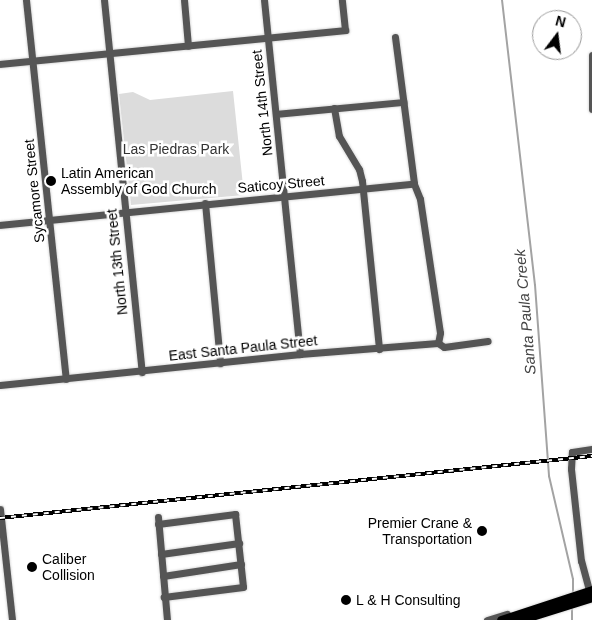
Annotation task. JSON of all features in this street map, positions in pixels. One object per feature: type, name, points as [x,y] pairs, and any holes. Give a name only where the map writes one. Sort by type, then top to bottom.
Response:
[{"type":"main road","points":[[501,620],[589,594]]},
{"type":"main road","points":[[519,620],[550,606]]},
{"type":"street","name":"Sycamore Street","points":[[26,0],[66,379]]},
{"type":"street","name":"North 13th Street","points":[[104,0],[142,372]]},
{"type":"street","points":[[184,0],[188,46]]},
{"type":"street","name":"North 14th Street","points":[[264,0],[300,354]]},
{"type":"street","points":[[0,64],[345,30],[342,0]]},
{"type":"street","points":[[396,37],[414,184],[420,199],[440,333],[438,342]]},
{"type":"street","points":[[592,55],[592,109]]},
{"type":"street","points":[[276,114],[403,102]]},
{"type":"street","points":[[334,108],[339,136],[359,169],[378,349]]},
{"type":"street","name":"Saticoy Street","points":[[0,225],[205,203],[414,184]]},
{"type":"street","points":[[205,203],[220,363]]},
{"type":"street","name":"East Santa Paula Street","points":[[0,385],[142,372],[300,354],[378,349],[438,342],[444,347],[488,341]]},
{"type":"street","points":[[589,594],[581,561],[572,452],[592,449]]},
{"type":"street","points":[[0,510],[2,549],[12,620]]},
{"type":"street","points":[[164,598],[243,587],[235,514],[158,520],[164,598],[167,620]]},
{"type":"street","points":[[161,554],[239,542]]},
{"type":"street","points":[[163,576],[241,564]]},
{"type":"street","points":[[487,620],[550,606]]},
{"type":"green space","name":"Las Piedras Park","points":[[233,91],[244,195],[131,205],[119,94],[133,92],[150,100]]},
{"type":"waterway","name":"Santa Paula Creek","points":[[502,0],[535,285],[549,476],[573,579],[573,593]]},
{"type":"waterway","name":"Santa Paula Creek","points":[[572,607],[572,620]]},
{"type":"railway","points":[[0,518],[592,456]]},
{"type":"place","name":"Latin American Assembly of God Church","points":[[51,181]]},
{"type":"place","name":"Premier Crane & Transportation","points":[[482,531]]},
{"type":"place","name":"Caliber Collision","points":[[32,567]]},
{"type":"place","name":"L & H Consulting","points":[[346,600]]}]
